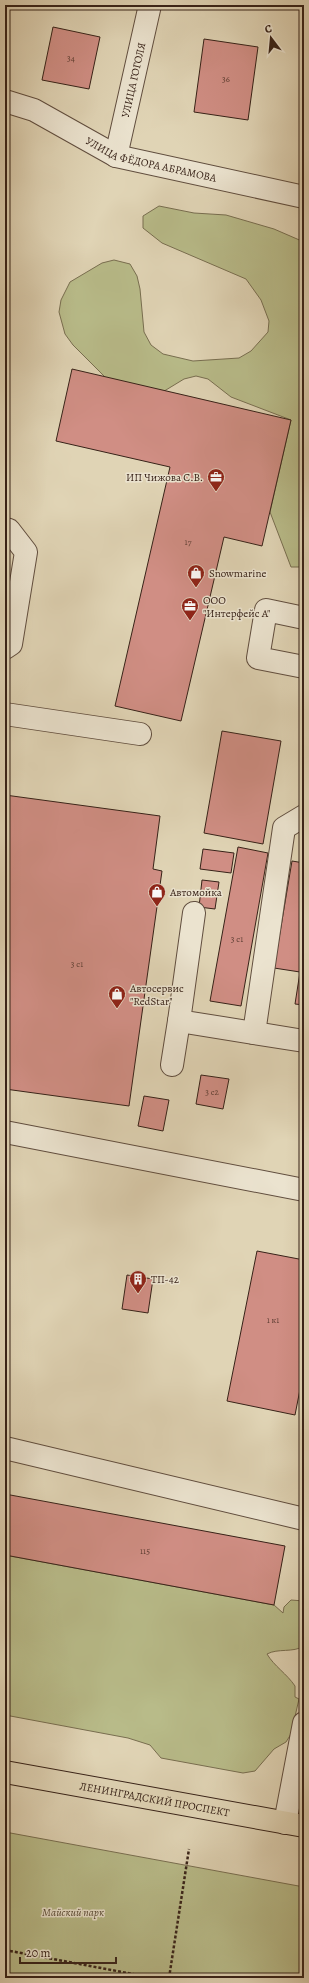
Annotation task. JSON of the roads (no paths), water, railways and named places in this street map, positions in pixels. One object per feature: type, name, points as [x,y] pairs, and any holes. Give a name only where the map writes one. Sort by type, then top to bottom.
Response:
[{"type":"main road","name":"ЛЕНИНГРАДСКИЙ ПРОСПЕКТ","points":[[5,1772],[295,1825]]},
{"type":"street","name":"УЛИЦА ГОГОЛЯ","points":[[116,156],[150,5]]},
{"type":"street","name":"УЛИЦА ФЁДОРА АБРАМОВА","points":[[5,101],[34,110],[116,156],[304,197]]},
{"type":"street","points":[[5,529],[9,530],[26,552],[11,644],[5,648]]},
{"type":"street","points":[[304,618],[266,610],[258,658],[304,667]]},
{"type":"street","points":[[5,714],[140,734]]},
{"type":"street","points":[[254,1033],[284,828],[304,816]]},
{"type":"street","points":[[172,1065],[194,913]]},
{"type":"street","points":[[179,1021],[304,1041]]},
{"type":"street","points":[[5,1132],[304,1190]]},
{"type":"street","points":[[5,1448],[304,1518]]},
{"type":"street","points":[[295,1825],[304,1723]]},
{"type":"place","name":"ИП Чижова С.В.","points":[[216,492]]},
{"type":"place","name":"Snowmarine","points":[[196,588]]},
{"type":"place","name":"ООО \"Интерфейс А\"","points":[[190,621]]},
{"type":"place","name":"Автомойка","points":[[157,907]]},
{"type":"place","name":"Автосервис \"RedStar\"","points":[[117,1009]]},
{"type":"place","name":"ТП-42","points":[[138,1294]]},
{"type":"park label","name":"Майский парк","points":[[73,1912]]}]
